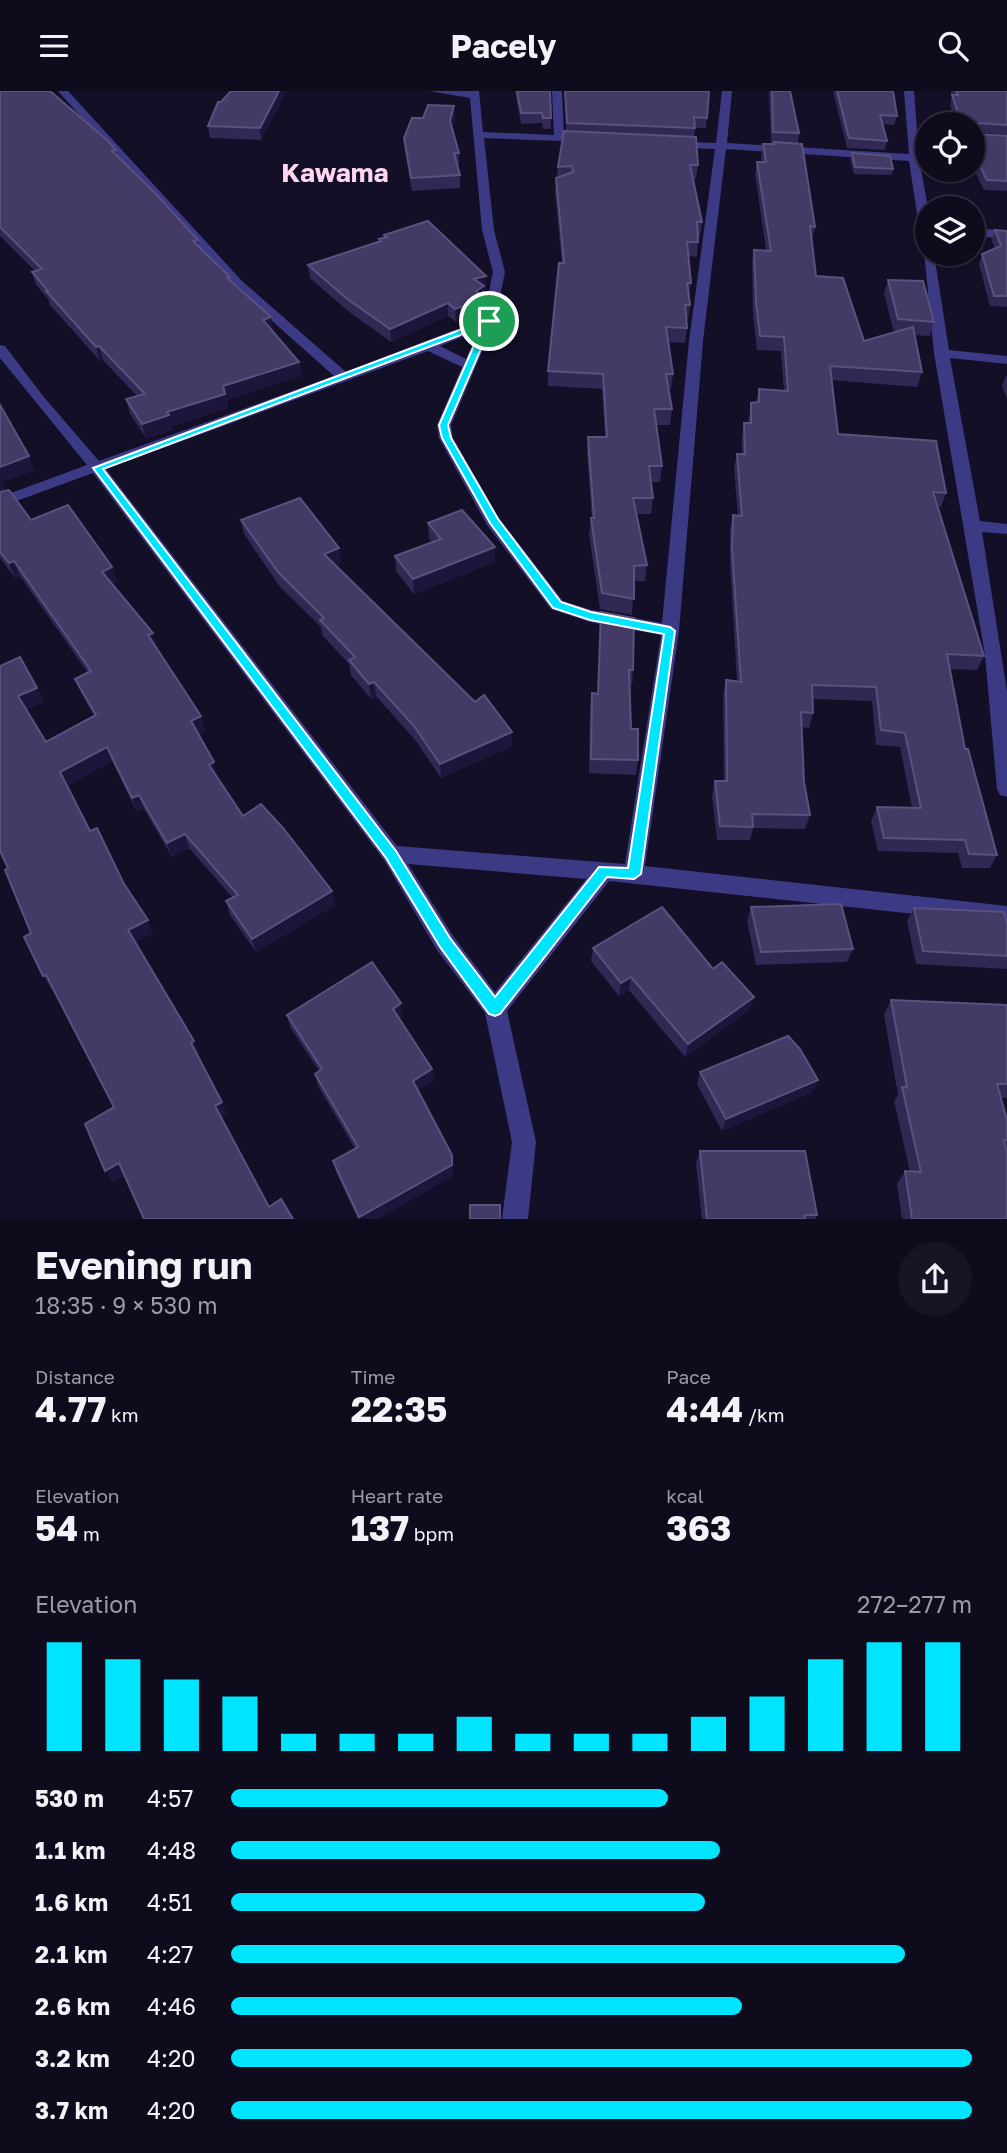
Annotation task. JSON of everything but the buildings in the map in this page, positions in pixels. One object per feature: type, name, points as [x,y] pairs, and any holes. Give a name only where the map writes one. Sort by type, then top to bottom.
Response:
[{"type":"street","points":[[62,91],[238,284],[344,377]]},
{"type":"street","points":[[434,91],[475,93],[488,230],[499,272],[489,321],[444,425],[446,438],[494,521],[557,605],[590,616],[670,631]]},
{"type":"street","points":[[557,91],[559,139]]},
{"type":"street","points":[[634,874],[670,631],[696,341],[727,91]]},
{"type":"street","points":[[909,91],[914,158],[921,196]]},
{"type":"street","points":[[480,135],[602,141]]},
{"type":"street","points":[[655,143],[914,158]]},
{"type":"street","points":[[985,233],[1007,235]]},
{"type":"street","points":[[930,266],[941,353],[974,526],[1006,746],[1007,789]]},
{"type":"street","points":[[0,502],[429,346],[489,321]]},
{"type":"street","points":[[429,346],[471,366]]},
{"type":"street","points":[[0,349],[38,400],[97,468],[391,855],[445,943],[495,1009],[524,1142],[515,1219]]},
{"type":"street","points":[[941,353],[1007,360]]},
{"type":"street","points":[[974,526],[1007,529]]},
{"type":"street","points":[[391,855],[604,871],[1007,915]]},
{"type":"street","points":[[495,1009],[604,871]]},
{"type":"district","name":"Kawama","points":[[335,172]]},
{"type":"route","points":[[489,321],[444,425],[446,438],[494,521],[557,605],[590,616],[670,631],[634,874],[604,871],[495,1009],[445,943],[391,855],[97,468],[429,346],[489,321]]}]
